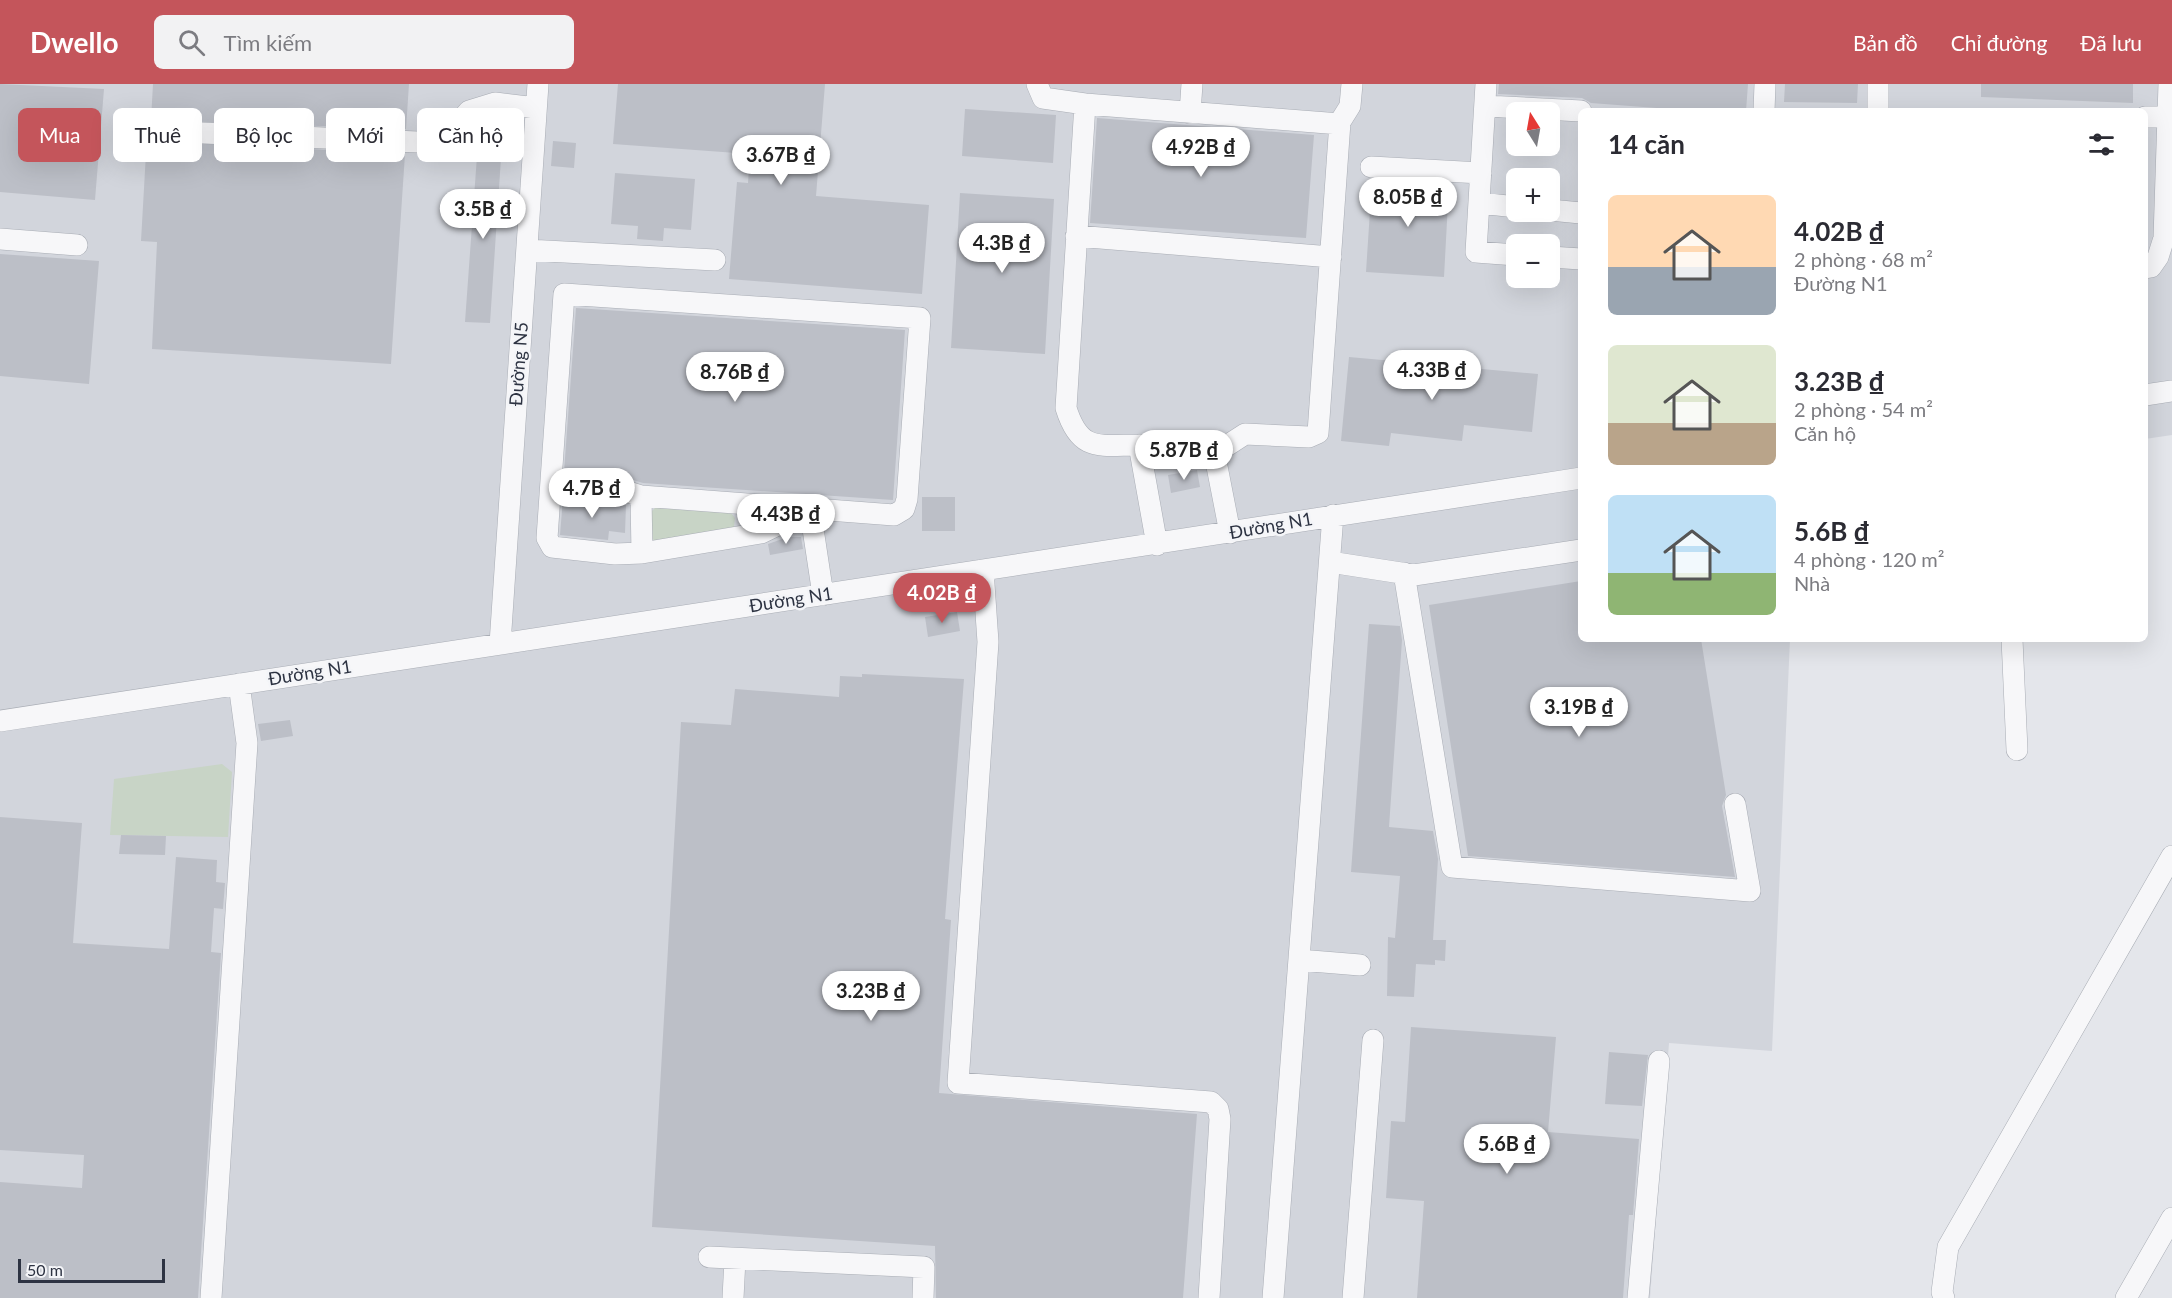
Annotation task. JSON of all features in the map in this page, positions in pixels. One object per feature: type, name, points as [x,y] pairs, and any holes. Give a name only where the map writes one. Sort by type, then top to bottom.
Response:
[{"type":"street","name":"Đường N5","points":[[500,644],[537,84]]},
{"type":"street","points":[[1037,84],[1043,99],[1340,124]]},
{"type":"street","points":[[1190,112],[1192,84]]},
{"type":"street","points":[[1085,104],[1065,398],[1069,418],[1084,442],[1094,445],[1228,445],[1245,434],[1309,437],[1318,433],[1340,124],[1350,106],[1352,84]]},
{"type":"street","points":[[1486,84],[1476,252],[1506,254]]},
{"type":"street","points":[[1764,108],[1765,84]]},
{"type":"street","points":[[1878,84],[1878,108]]},
{"type":"street","points":[[2148,268],[2151,267],[2158,257],[2164,238],[2169,84]]},
{"type":"street","points":[[202,133],[441,143],[469,111],[495,103],[536,108]]},
{"type":"street","points":[[1485,106],[1578,111]]},
{"type":"street","points":[[2148,117],[2168,117]]},
{"type":"street","points":[[1371,167],[1481,173]]},
{"type":"street","points":[[1480,203],[1506,206]]},
{"type":"street","points":[[1560,211],[1578,213]]},
{"type":"street","points":[[1076,236],[1331,257]]},
{"type":"street","points":[[0,239],[77,245]]},
{"type":"street","points":[[527,250],[716,260]]},
{"type":"street","points":[[1560,258],[1578,259]]},
{"type":"street","points":[[551,484],[619,489],[641,496],[810,508],[894,515],[904,509],[907,499],[920,318],[564,294],[547,538],[552,547],[615,554],[642,553],[761,533],[810,508]]},
{"type":"street","points":[[2148,395],[2172,391]]},
{"type":"street","points":[[1139,445],[1157,545]]},
{"type":"street","points":[[1213,446],[1230,533]]},
{"type":"street","name":"Đường N1","points":[[0,721],[1157,545],[1333,515],[1578,478]]},
{"type":"street","points":[[641,496],[642,553]]},
{"type":"street","points":[[810,508],[823,595]]},
{"type":"street","points":[[1273,1298],[1333,515]]},
{"type":"street","points":[[1330,562],[1414,575],[1578,550]]},
{"type":"street","points":[[983,570],[988,642],[957,1083],[1211,1102],[1218,1109],[1220,1119],[1209,1298]]},
{"type":"street","points":[[1404,573],[1452,867],[1750,891],[1735,804]]},
{"type":"street","points":[[2012,642],[2017,750]]},
{"type":"street","points":[[211,1298],[247,743],[247,727],[239,684]]},
{"type":"street","points":[[1944,1298],[1942,1292],[1948,1247],[2172,856]]},
{"type":"street","points":[[1299,960],[1360,965]]},
{"type":"street","points":[[1353,1298],[1373,1040]]},
{"type":"street","points":[[1638,1298],[1659,1061]]},
{"type":"street","points":[[2126,1298],[2172,1218]]},
{"type":"street","points":[[709,1257],[924,1267],[922,1298]]},
{"type":"street","points":[[734,1298],[735,1258]]},
{"type":"shaded area","points":[[0,84],[2172,84],[2172,435],[2148,439],[2148,108],[1578,108],[1578,642],[1790,642],[1772,1051],[1669,1043],[1650,1298],[0,1298]]},
{"type":"green space","points":[[655,508],[731,513],[735,518],[734,527],[655,541],[651,538],[651,512]]},
{"type":"green space","points":[[222,764],[232,772],[228,837],[110,835],[114,779]]},
{"type":"building","points":[[0,84],[104,89],[101,126],[101,108],[18,108],[18,162],[98,162],[95,200],[0,192]]},
{"type":"building","points":[[153,84],[409,84],[406,129],[405,108],[326,108],[326,126],[314,126],[314,108],[214,108],[214,122],[202,122],[202,108],[152,108]]},
{"type":"building","points":[[618,84],[825,84],[816,196],[929,205],[922,294],[729,279],[737,182],[748,183],[750,154],[613,144]]},
{"type":"building","points":[[1499,84],[1748,84],[1746,108],[1657,108],[1591,103],[1582,98],[1498,94]]},
{"type":"building","points":[[1785,84],[1858,84],[1857,103],[1784,102]]},
{"type":"building","points":[[1981,84],[2133,84],[2133,103],[1981,97]]},
{"type":"building","points":[[965,109],[1056,115],[1053,163],[962,156]]},
{"type":"building","points":[[1097,118],[1314,135],[1306,238],[1090,223]]},
{"type":"building","points":[[553,141],[576,143],[574,168],[551,166]]},
{"type":"building","points":[[202,144],[214,144],[214,162],[314,162],[314,149],[326,150],[326,162],[404,162],[391,364],[152,349],[157,242],[141,241],[145,162],[202,162]]},
{"type":"building","points":[[477,162],[501,162],[490,323],[465,322]]},
{"type":"building","points":[[615,173],[695,179],[691,230],[664,228],[663,241],[637,239],[638,226],[611,224]]},
{"type":"building","points":[[1372,180],[1449,184],[1444,277],[1366,272]]},
{"type":"building","points":[[960,193],[1054,199],[1045,354],[951,348]]},
{"type":"building","points":[[0,254],[99,261],[89,384],[0,376]]},
{"type":"building","points":[[576,308],[905,330],[893,500],[643,483],[620,476],[564,472]]},
{"type":"building","points":[[1349,357],[1538,374],[1532,432],[1464,425],[1462,441],[1391,433],[1389,446],[1341,441]]},
{"type":"building","points":[[1197,470],[1200,487],[1171,493],[1168,475]]},
{"type":"building","points":[[922,497],[955,497],[955,531],[922,531]]},
{"type":"building","points":[[563,498],[626,505],[625,533],[609,531],[608,540],[560,535]]},
{"type":"building","points":[[788,537],[801,537],[803,549],[770,555],[768,544]]},
{"type":"building","points":[[1578,581],[1578,642],[1701,642],[1726,795],[1722,806],[1735,877],[1468,856],[1429,605]]},
{"type":"building","points":[[957,612],[960,631],[928,637],[925,617]]},
{"type":"building","points":[[1369,624],[1400,626],[1402,640],[1389,827],[1433,831],[1438,859],[1433,940],[1446,940],[1445,961],[1435,960],[1435,965],[1416,964],[1414,997],[1387,996],[1388,937],[1395,938],[1400,876],[1351,872]]},
{"type":"building","points":[[862,674],[964,679],[945,919],[951,920],[939,1093],[1197,1114],[1183,1298],[936,1298],[935,1246],[652,1227],[681,722],[731,725],[735,689],[839,697],[840,676],[862,677]]},
{"type":"building","points":[[290,720],[293,736],[261,741],[258,724]]},
{"type":"building","points":[[0,817],[82,823],[73,943],[169,949],[176,857],[217,860],[216,882],[225,883],[223,909],[214,908],[211,952],[221,953],[198,1298],[0,1298],[0,1182],[82,1188],[84,1155],[0,1150]]},
{"type":"building","points":[[121,835],[166,836],[165,855],[119,854]]},
{"type":"building","points":[[1411,1027],[1556,1037],[1548,1132],[1639,1139],[1633,1215],[1629,1215],[1623,1298],[1417,1298],[1424,1201],[1386,1198],[1391,1121],[1405,1122]]},
{"type":"building","points":[[1609,1052],[1648,1055],[1642,1106],[1605,1104]]}]
